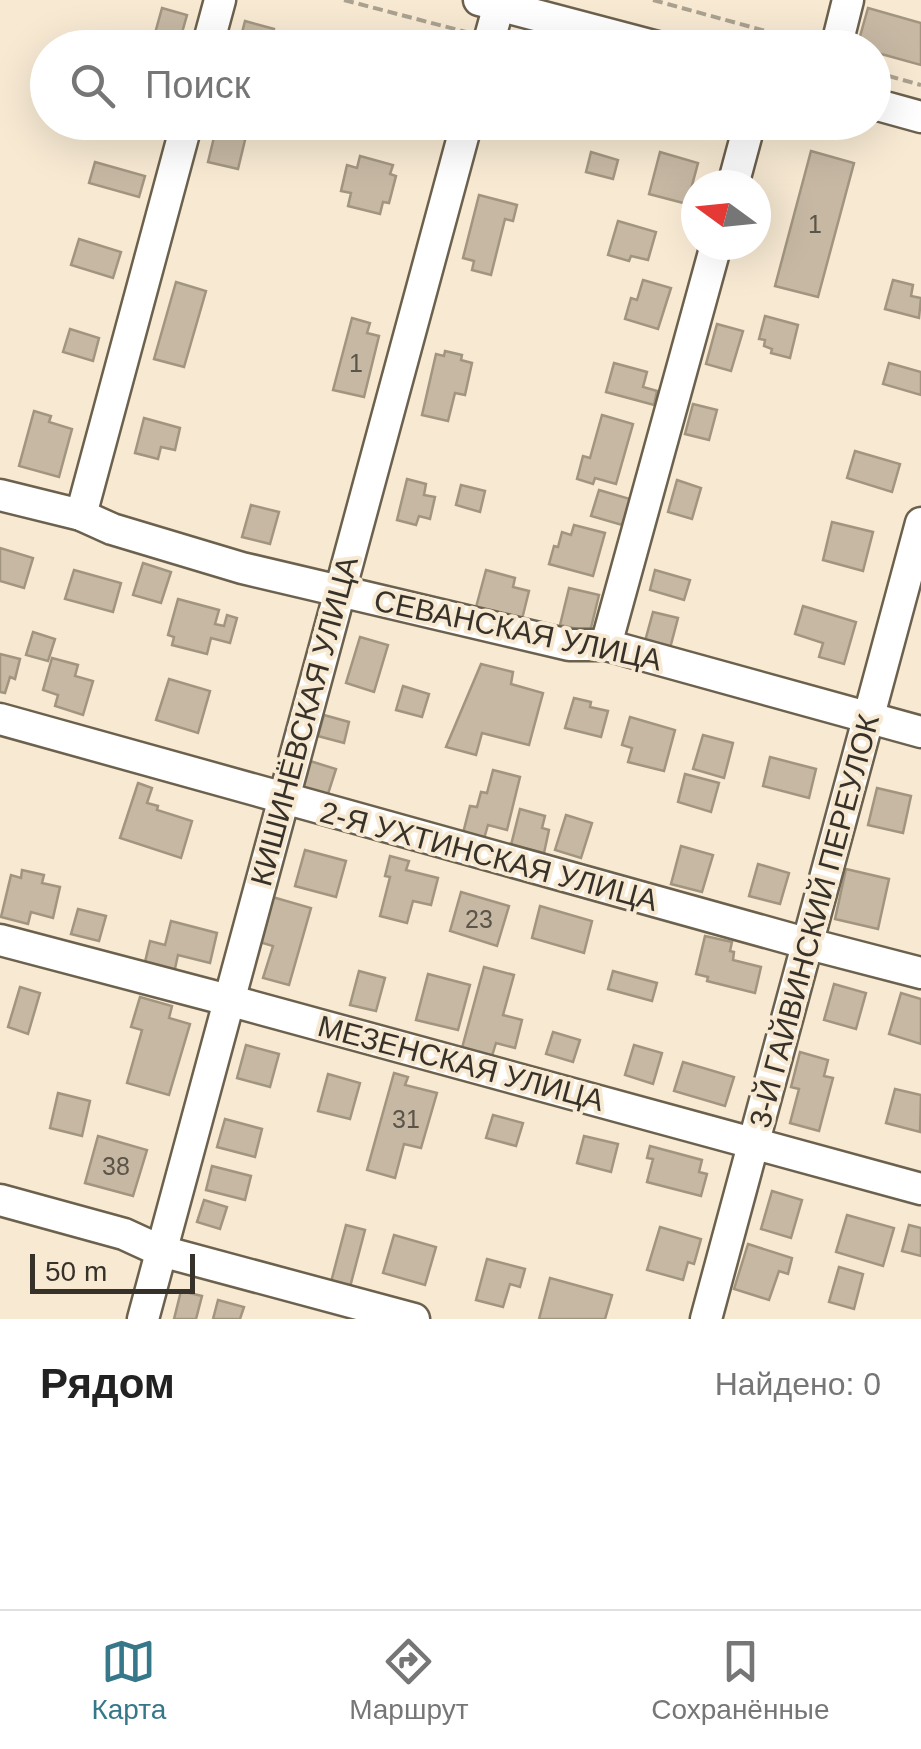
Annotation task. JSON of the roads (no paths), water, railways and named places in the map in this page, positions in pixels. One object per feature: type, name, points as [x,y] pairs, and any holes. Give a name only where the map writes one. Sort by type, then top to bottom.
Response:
[{"type":"street","points":[[212,30],[220,0]]},
{"type":"street","points":[[840,30],[848,0]]},
{"type":"street","points":[[488,30],[489,2],[594,30]]},
{"type":"street","points":[[891,109],[921,117]]},
{"type":"street","points":[[81,515],[182,140]]},
{"type":"street","name":"КИШИНЁВСКАЯ УЛИЦА","points":[[143,1319],[462,140]]},
{"type":"street","points":[[737,170],[745,140]]},
{"type":"street","points":[[606,645],[712,260]]},
{"type":"street","name":"СЕВАНСКАЯ УЛИЦА","points":[[0,495],[81,515],[112,530],[242,568],[569,645],[606,645],[921,732]]},
{"type":"street","name":"3-Й ГАЙВИНСКИЙ ПЕРЕУЛОК","points":[[706,1319],[921,523]]},
{"type":"street","name":"2-Я УХТИНСКАЯ УЛИЦА","points":[[0,719],[921,972]]},
{"type":"street","name":"МЕЗЕНСКАЯ УЛИЦА","points":[[0,940],[921,1188]]},
{"type":"street","points":[[0,1200],[124,1234],[162,1251],[414,1319]]}]
